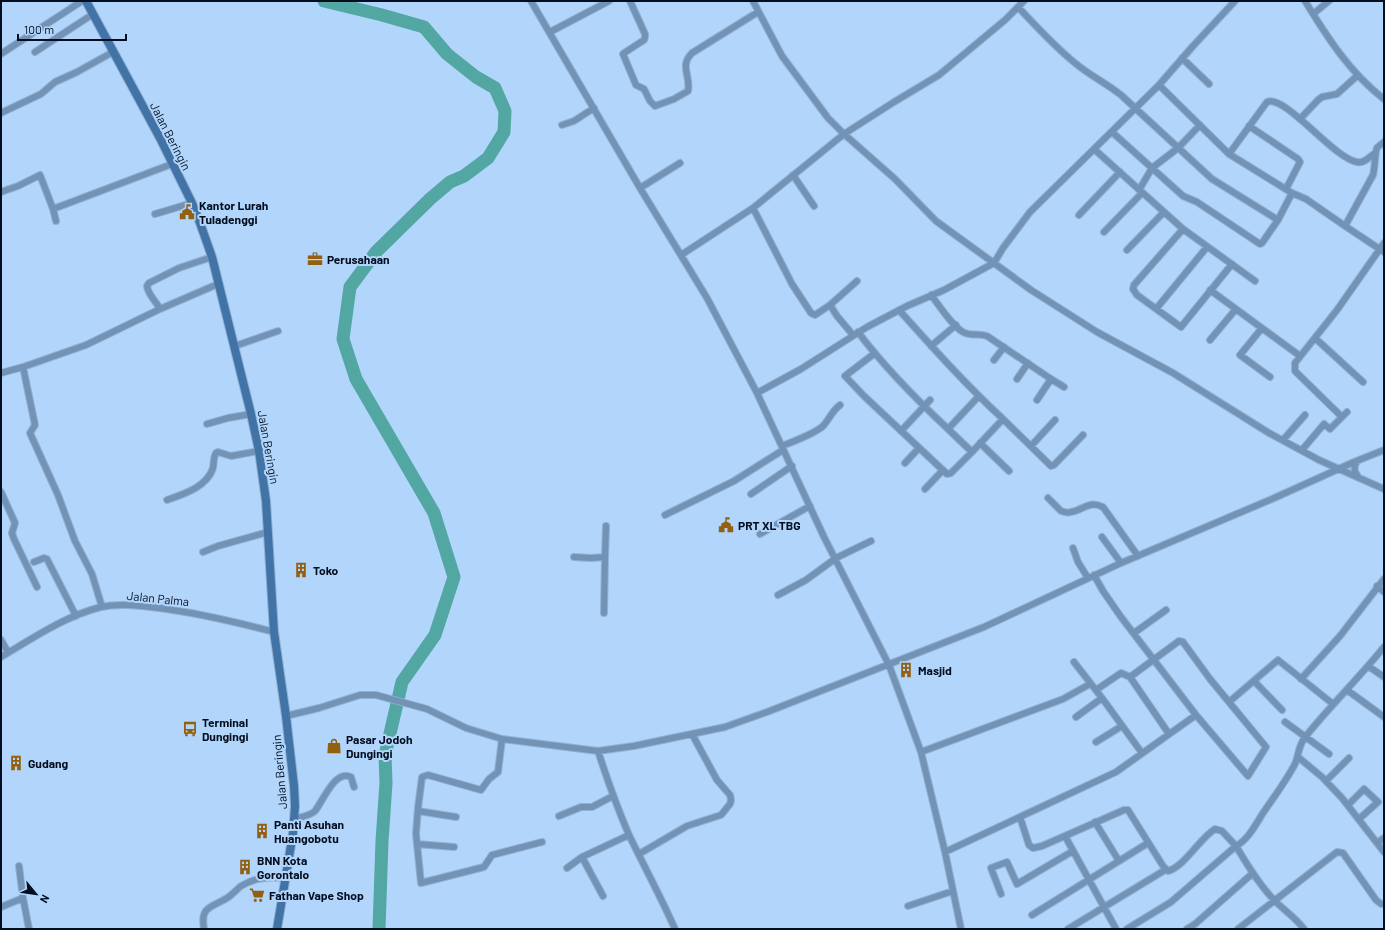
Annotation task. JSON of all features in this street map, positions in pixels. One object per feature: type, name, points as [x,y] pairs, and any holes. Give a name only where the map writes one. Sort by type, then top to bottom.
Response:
[{"type":"street","points":[[1,54],[82,1]]},
{"type":"street","name":"Jalan Beringin","points":[[86,1],[160,138],[192,203],[212,257],[235,346],[259,452],[266,501],[274,632],[294,786],[294,819],[277,929]]},
{"type":"street","points":[[531,1],[640,188],[707,298],[756,393],[889,665],[921,752],[945,852],[961,929]]},
{"type":"street","points":[[550,32],[609,1]]},
{"type":"street","points":[[630,1],[646,37],[644,40],[624,52],[624,54],[636,85],[644,89],[650,101],[655,106],[674,99],[688,91],[689,86],[685,65],[692,53],[758,12]]},
{"type":"street","points":[[753,1],[782,56],[828,118],[895,179],[936,221],[1031,290],[1097,332],[1173,373],[1269,433],[1338,469],[1384,489]]},
{"type":"street","points":[[681,255],[753,208],[844,134],[939,75],[1005,20],[1024,1]]},
{"type":"street","points":[[1159,85],[1235,1]]},
{"type":"street","points":[[756,393],[859,336],[899,310],[944,290],[994,263],[1003,248],[1030,212],[1159,85],[1240,1]]},
{"type":"street","points":[[1305,1],[1329,40],[1369,87],[1384,99]]},
{"type":"street","points":[[1313,14],[1328,1]]},
{"type":"street","points":[[1018,7],[1074,62],[1106,83],[1121,95],[1212,179],[1278,220]]},
{"type":"street","points":[[34,52],[93,14]]},
{"type":"street","points":[[1,113],[41,94],[55,82],[77,72],[113,52]]},
{"type":"street","points":[[1182,58],[1208,84]]},
{"type":"street","points":[[1300,119],[1318,100],[1322,97],[1337,94],[1358,75]]},
{"type":"street","points":[[1159,85],[1229,154],[1292,193],[1306,199],[1382,251]]},
{"type":"street","points":[[1229,154],[1267,102],[1270,101],[1277,102],[1300,119],[1342,156],[1352,161],[1357,163],[1363,162],[1375,153]]},
{"type":"street","points":[[562,125],[574,121],[594,108]]},
{"type":"street","points":[[1105,230],[1141,191],[1154,170],[1200,125]]},
{"type":"street","points":[[1249,126],[1298,159],[1300,162],[1286,189]]},
{"type":"street","points":[[1112,132],[1183,196],[1197,202],[1260,244],[1278,220],[1292,193]]},
{"type":"street","points":[[1345,226],[1373,175],[1376,168],[1375,153],[1377,148],[1384,142]]},
{"type":"street","points":[[1094,149],[1183,230],[1255,281]]},
{"type":"street","points":[[640,188],[680,163]]},
{"type":"street","points":[[53,209],[172,164]]},
{"type":"street","points":[[1079,212],[1120,172]]},
{"type":"street","points":[[1,192],[18,186],[40,175],[56,221]]},
{"type":"street","points":[[793,175],[814,206]]},
{"type":"street","points":[[155,214],[192,203]]},
{"type":"street","points":[[753,208],[792,284],[811,313],[815,315],[857,281]]},
{"type":"street","points":[[1127,248],[1164,212]]},
{"type":"street","points":[[1183,230],[1134,285],[1134,292],[1137,295],[1181,327],[1232,264]]},
{"type":"street","points":[[1342,417],[1295,371],[1295,363],[1382,251],[1384,243]]},
{"type":"street","points":[[1156,309],[1207,247]]},
{"type":"street","points":[[160,310],[155,300],[150,296],[147,290],[149,283],[179,268],[212,257]]},
{"type":"street","points":[[1,373],[23,367],[86,344],[218,284]]},
{"type":"street","points":[[1210,290],[1300,356]]},
{"type":"street","points":[[931,296],[956,325],[965,333],[981,334],[1004,347],[1064,387]]},
{"type":"street","points":[[830,304],[837,316],[859,336],[924,406],[972,452]]},
{"type":"street","points":[[1210,340],[1236,309]]},
{"type":"street","points":[[899,310],[961,380],[1050,465],[1052,466],[1083,435]]},
{"type":"street","points":[[931,346],[956,325]]},
{"type":"street","points":[[1262,328],[1240,355],[1270,376]]},
{"type":"street","points":[[235,346],[278,331]]},
{"type":"street","points":[[1315,338],[1363,382]]},
{"type":"street","points":[[994,360],[1004,347]]},
{"type":"street","points":[[875,353],[845,376],[864,396],[947,474],[951,474],[1003,420]]},
{"type":"street","points":[[1017,379],[1028,363]]},
{"type":"street","points":[[23,367],[34,425],[30,433],[58,495],[75,542],[92,574],[102,607]]},
{"type":"street","points":[[1036,400],[1051,379]]},
{"type":"street","points":[[948,429],[979,396]]},
{"type":"street","points":[[901,431],[930,400]]},
{"type":"street","points":[[665,516],[734,481],[783,448],[823,426],[832,411],[840,406]]},
{"type":"street","points":[[1302,450],[1324,424],[1330,429],[1347,412]]},
{"type":"street","points":[[207,424],[251,414]]},
{"type":"street","points":[[1283,440],[1305,415]]},
{"type":"street","points":[[1031,446],[1055,420]]},
{"type":"street","points":[[980,443],[1009,471]]},
{"type":"street","points":[[905,463],[919,448]]},
{"type":"street","points":[[286,716],[319,708],[360,695],[376,696],[427,709],[466,728],[502,739],[598,751],[634,746],[725,727],[889,665],[984,627],[1121,563],[1384,450]]},
{"type":"street","points":[[167,500],[185,493],[206,481],[212,469],[216,453],[218,452],[231,456],[259,452]]},
{"type":"street","points":[[1357,461],[1354,466],[1354,471],[1360,479]]},
{"type":"street","points":[[752,494],[792,466]]},
{"type":"street","points":[[925,489],[943,470]]},
{"type":"street","points":[[1,492],[15,523],[12,533],[14,539],[37,588]]},
{"type":"street","points":[[1048,498],[1061,512],[1071,512],[1084,506],[1096,504],[1102,507],[1138,556]]},
{"type":"street","points":[[760,534],[810,506]]},
{"type":"street","points":[[604,613],[606,526]]},
{"type":"street","points":[[203,552],[218,546],[268,532]]},
{"type":"street","points":[[1102,536],[1121,563]]},
{"type":"street","points":[[778,595],[806,580],[836,558],[871,540]]},
{"type":"street","points":[[1073,548],[1078,562],[1103,591],[1134,634],[1153,659],[1196,716],[1248,776],[1266,747],[1182,642],[1179,641],[1153,659],[1130,677]]},
{"type":"street","points":[[574,557],[605,557]]},
{"type":"street","points":[[34,562],[44,558],[47,559],[76,616]]},
{"type":"street","points":[[1301,680],[1340,636],[1384,579]]},
{"type":"street","points":[[1378,586],[1384,592]]},
{"type":"street","name":"Jalan Palma","points":[[1,657],[54,626],[76,616],[102,607],[120,605],[185,612],[227,620],[274,632]]},
{"type":"street","points":[[1134,634],[1166,610]]},
{"type":"street","points":[[1,640],[8,652]]},
{"type":"street","points":[[1127,929],[1171,902],[1240,844],[1262,816],[1290,771],[1298,757],[1297,753],[1305,736],[1347,690],[1384,646]]},
{"type":"street","points":[[1229,702],[1278,660],[1301,680],[1333,704]]},
{"type":"street","points":[[1074,662],[1142,754]]},
{"type":"street","points":[[1368,666],[1384,678]]},
{"type":"street","points":[[1096,690],[1121,673],[1130,677],[1170,734]]},
{"type":"street","points":[[1254,681],[1282,710]]},
{"type":"street","points":[[921,752],[1063,699],[1090,684]]},
{"type":"street","points":[[1347,690],[1384,717]]},
{"type":"street","points":[[1076,717],[1102,698]]},
{"type":"street","points":[[945,852],[1116,772],[1196,716]]},
{"type":"street","points":[[1285,722],[1329,754]]},
{"type":"street","points":[[1096,742],[1122,726]]},
{"type":"street","points":[[640,854],[687,826],[721,815],[730,804],[730,795],[717,780],[692,734]]},
{"type":"street","points":[[502,739],[498,772],[490,778],[480,790],[428,775],[422,778],[416,834],[421,883],[484,867],[492,855],[542,842]]},
{"type":"street","points":[[598,751],[613,796],[629,835],[663,900],[675,929]]},
{"type":"street","points":[[1298,757],[1326,781],[1348,805],[1384,852]]},
{"type":"street","points":[[1326,781],[1349,758]]},
{"type":"street","points":[[294,819],[308,815],[315,810],[333,784],[343,776],[346,775],[351,777],[354,787]]},
{"type":"street","points":[[1348,805],[1364,789],[1378,802],[1359,819]]},
{"type":"street","points":[[558,816],[581,807],[592,806],[613,796]]},
{"type":"street","points":[[1020,817],[1029,845],[1033,848],[1042,846],[1095,822],[1124,810],[1128,810],[1165,870]]},
{"type":"street","points":[[418,811],[456,817]]},
{"type":"street","points":[[1095,822],[1119,861]]},
{"type":"street","points":[[1068,929],[1165,870],[1173,870],[1215,828],[1222,830],[1236,846],[1274,900],[1295,918],[1304,929]]},
{"type":"street","points":[[567,868],[582,857],[629,835]]},
{"type":"street","points":[[1065,836],[1116,929]]},
{"type":"street","points":[[1378,843],[1384,838]]},
{"type":"street","points":[[1032,915],[1148,843]]},
{"type":"street","points":[[417,844],[454,847]]},
{"type":"street","points":[[1001,894],[990,868],[1007,862],[1017,884],[1073,851]]},
{"type":"street","points":[[1238,929],[1337,852],[1340,852],[1347,859],[1376,900],[1381,904],[1384,904]]},
{"type":"street","points":[[582,857],[603,896]]},
{"type":"street","points":[[19,866],[29,929]]},
{"type":"street","points":[[1187,929],[1195,924],[1254,873]]},
{"type":"street","points":[[204,929],[202,920],[206,911],[228,898],[248,882],[268,877],[286,878]]},
{"type":"street","points":[[908,906],[953,891]]},
{"type":"street","points":[[1,908],[23,898]]},
{"type":"waterway","points":[[324,1],[424,27],[447,54],[476,77],[495,88],[505,111],[504,132],[488,158],[464,176],[450,182],[430,199],[376,252],[350,287],[343,339],[356,379],[434,513],[454,577],[435,635],[402,682],[385,755],[386,783],[382,841],[379,929]]},
{"type":"place","name":"Kantor Lurah Tuladenggi","points":[[187,212]]},
{"type":"place","name":"Perusahaan","points":[[315,259]]},
{"type":"place","name":"PRT XL TBG","points":[[726,525]]},
{"type":"place","name":"Toko","points":[[301,570]]},
{"type":"place","name":"Masjid","points":[[906,670]]},
{"type":"place","name":"Terminal Dungingi","points":[[190,729]]},
{"type":"place","name":"Pasar Jodoh Dungingi","points":[[334,746]]},
{"type":"place","name":"Gudang","points":[[16,763]]},
{"type":"place","name":"Panti Asuhan Huangobotu","points":[[262,831]]},
{"type":"place","name":"BNN Kota Gorontalo","points":[[245,867]]},
{"type":"place","name":"Fathan Vape Shop","points":[[257,895]]}]
